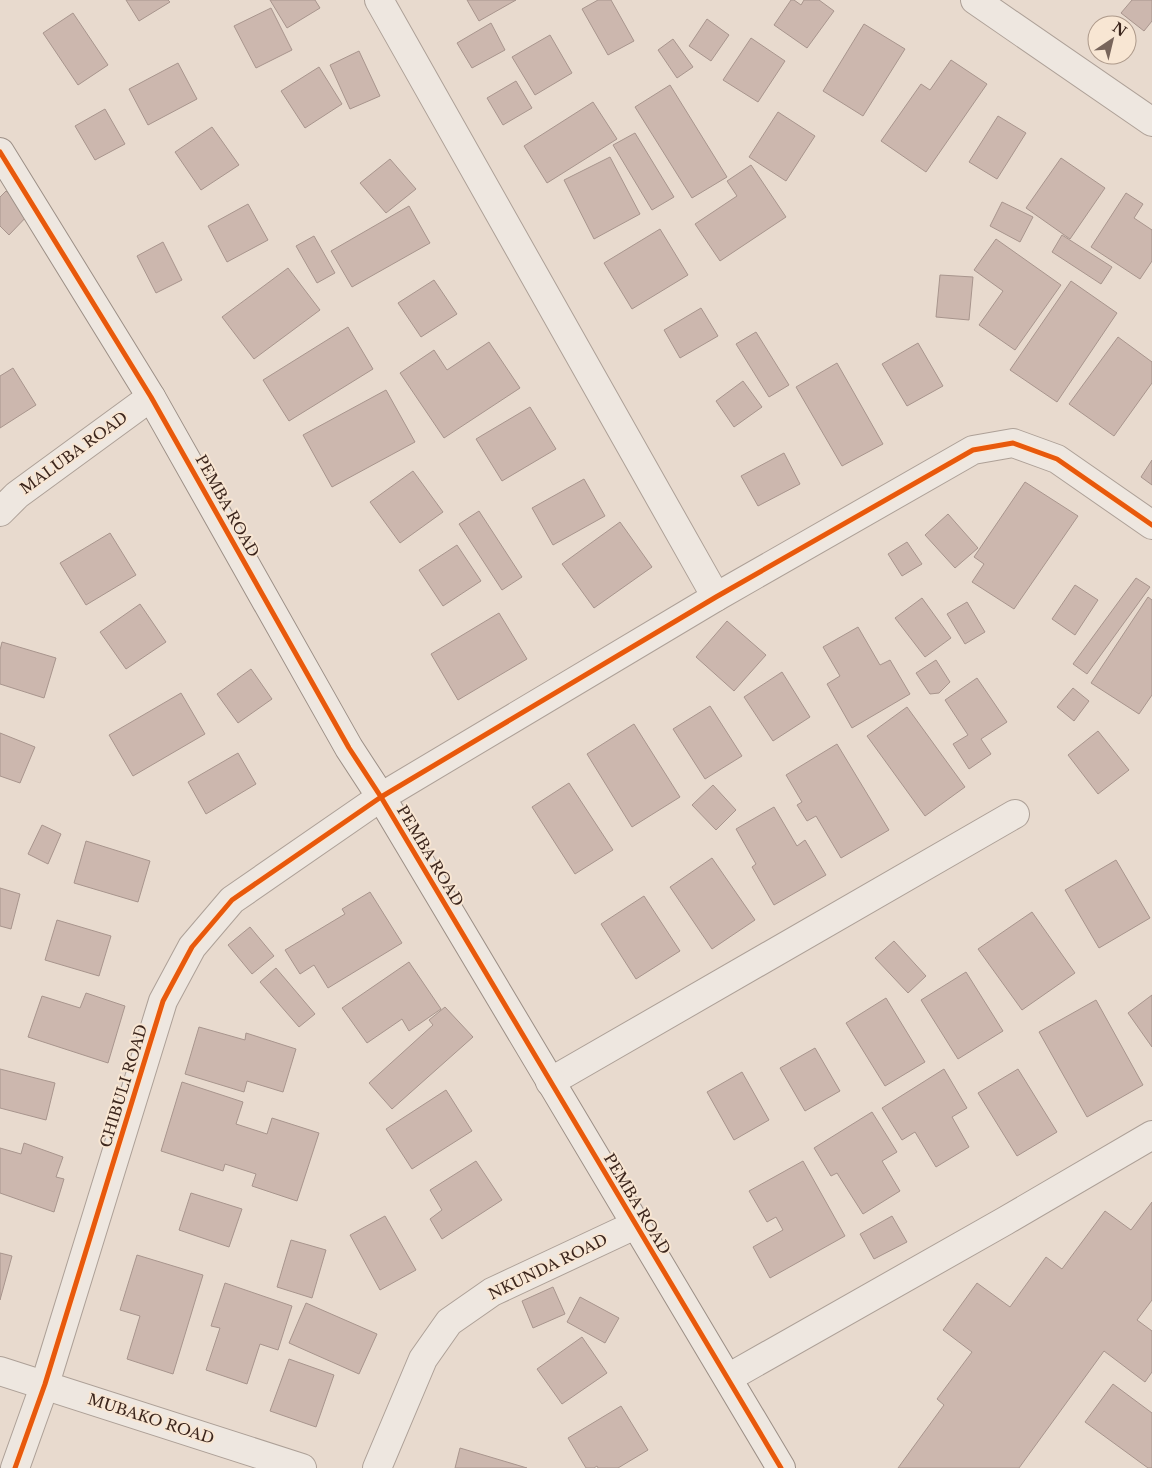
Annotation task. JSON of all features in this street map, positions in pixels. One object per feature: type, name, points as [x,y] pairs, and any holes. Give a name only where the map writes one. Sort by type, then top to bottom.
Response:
[{"type":"street","points":[[379,0],[716,597]]},
{"type":"street","points":[[975,0],[1152,122]]},
{"type":"street","name":"PEMBA ROAD","points":[[0,152],[151,397],[349,748],[781,1468]]},
{"type":"street","name":"MALUBA ROAD","points":[[0,512],[17,495],[151,397]]},
{"type":"street","name":"CHIBULI ROAD","points":[[15,1468],[45,1384],[163,1001],[192,947],[232,900],[380,797],[716,597],[973,450],[1013,443],[1057,459],[1152,525]]},
{"type":"street","points":[[550,1082],[1016,814]]},
{"type":"street","points":[[728,1378],[1005,1221],[1152,1135]]},
{"type":"street","name":"NKUNDA ROAD","points":[[377,1468],[423,1359],[449,1322],[492,1292],[635,1225]]},
{"type":"street","name":"MUBAKO ROAD","points":[[0,1371],[302,1468]]},
{"type":"building","points":[[126,0],[168,0],[170,2],[139,21]]},
{"type":"building","points":[[270,0],[315,0],[320,8],[287,28]]},
{"type":"building","points":[[467,0],[516,0],[479,21]]},
{"type":"building","points":[[598,0],[611,0],[634,41],[608,55],[582,9]]},
{"type":"building","points":[[791,0],[801,5],[804,0],[819,0],[834,11],[807,48],[774,25]]},
{"type":"building","points":[[1132,0],[1152,0],[1152,21],[1144,31],[1137,26],[1137,15],[1124,15],[1121,13]]},
{"type":"building","points":[[271,8],[292,50],[256,68],[234,26]]},
{"type":"building","points":[[73,13],[108,65],[78,85],[43,33]]},
{"type":"building","points":[[707,19],[729,35],[711,61],[689,46]]},
{"type":"building","points":[[491,23],[505,50],[472,68],[457,43]]},
{"type":"building","points":[[864,24],[905,49],[863,116],[823,91]]},
{"type":"building","points":[[550,35],[572,73],[535,95],[512,57]]},
{"type":"building","points":[[751,38],[785,61],[758,102],[723,80]]},
{"type":"building","points":[[673,39],[693,67],[677,78],[658,50]]},
{"type":"building","points":[[359,51],[380,96],[350,109],[330,65]]},
{"type":"building","points":[[951,60],[987,84],[926,172],[881,141],[921,84],[930,90]]},
{"type":"building","points":[[178,63],[197,99],[148,125],[129,89]]},
{"type":"building","points":[[319,67],[342,104],[305,128],[281,91]]},
{"type":"building","points":[[516,81],[532,108],[503,125],[487,98]]},
{"type":"building","points":[[670,85],[727,177],[692,198],[635,107]]},
{"type":"building","points":[[593,102],[617,139],[547,183],[524,146]]},
{"type":"building","points":[[105,109],[125,144],[95,160],[75,126]]},
{"type":"building","points":[[778,112],[815,136],[786,181],[749,157]]},
{"type":"building","points":[[998,116],[1026,133],[997,179],[969,162]]},
{"type":"building","points":[[212,127],[239,165],[201,190],[175,152]]},
{"type":"building","points":[[635,133],[674,197],[652,210],[613,145]]},
{"type":"building","points":[[610,157],[640,214],[594,239],[564,180]]},
{"type":"building","points":[[1061,158],[1105,188],[1070,239],[1026,208]]},
{"type":"building","points":[[390,159],[416,189],[386,213],[360,183]]},
{"type":"building","points":[[751,165],[786,217],[720,261],[695,224],[737,196],[727,181]]},
{"type":"building","points":[[6,191],[30,213],[9,235],[0,226],[0,197]]},
{"type":"building","points":[[1126,193],[1143,204],[1134,218],[1152,230],[1152,261],[1140,279],[1091,247]]},
{"type":"building","points":[[1002,202],[1033,217],[1020,242],[990,226]]},
{"type":"building","points":[[248,204],[268,240],[227,262],[208,226]]},
{"type":"building","points":[[409,206],[430,243],[352,287],[331,251]]},
{"type":"building","points":[[660,229],[688,275],[632,309],[604,263]]},
{"type":"building","points":[[1062,235],[1112,267],[1101,284],[1052,252]]},
{"type":"building","points":[[314,236],[335,273],[317,283],[296,246]]},
{"type":"building","points":[[996,239],[1061,285],[1015,350],[979,325],[1003,291],[974,270]]},
{"type":"building","points":[[163,242],[182,280],[156,293],[137,256]]},
{"type":"building","points":[[288,268],[320,310],[254,359],[222,317]]},
{"type":"building","points":[[940,275],[973,277],[969,320],[936,317]]},
{"type":"building","points":[[434,280],[457,314],[421,337],[398,303]]},
{"type":"building","points":[[1071,281],[1117,313],[1057,402],[1010,370]]},
{"type":"building","points":[[701,308],[718,336],[680,358],[664,330]]},
{"type":"building","points":[[348,327],[373,369],[289,421],[263,380]]},
{"type":"building","points":[[756,332],[789,385],[769,397],[736,344]]},
{"type":"building","points":[[1118,337],[1152,362],[1152,383],[1114,436],[1069,404]]},
{"type":"building","points":[[489,342],[520,388],[444,438],[400,373],[434,350],[447,370]]},
{"type":"building","points":[[918,343],[943,386],[907,406],[882,364]]},
{"type":"building","points":[[837,363],[883,444],[842,466],[796,387]]},
{"type":"building","points":[[13,368],[36,405],[0,428],[0,376]]},
{"type":"building","points":[[743,381],[762,407],[734,427],[716,401]]},
{"type":"building","points":[[386,390],[415,442],[332,487],[303,435]]},
{"type":"building","points":[[530,407],[556,449],[502,481],[476,439]]},
{"type":"building","points":[[784,453],[800,484],[758,506],[741,476]]},
{"type":"building","points":[[1152,460],[1152,485],[1141,477]]},
{"type":"building","points":[[413,471],[443,512],[400,543],[370,502]]},
{"type":"building","points":[[584,479],[605,516],[553,545],[532,508]]},
{"type":"building","points":[[1025,482],[1078,516],[1014,609],[972,582],[984,564],[974,557]]},
{"type":"building","points":[[479,511],[522,577],[502,590],[459,524]]},
{"type":"building","points":[[948,514],[978,548],[955,568],[925,535]]},
{"type":"building","points":[[620,522],[652,567],[594,608],[562,564]]},
{"type":"building","points":[[110,533],[136,575],[86,605],[60,563]]},
{"type":"building","points":[[907,542],[922,564],[902,576],[888,554]]},
{"type":"building","points":[[457,545],[481,581],[443,606],[419,570]]},
{"type":"building","points":[[1136,578],[1150,587],[1087,674],[1073,664]]},
{"type":"building","points":[[1075,585],[1098,600],[1075,635],[1052,619]]},
{"type":"building","points":[[1148,597],[1152,600],[1152,695],[1139,714],[1091,683]]},
{"type":"building","points":[[922,598],[951,638],[925,657],[895,618]]},
{"type":"building","points":[[967,602],[985,632],[965,644],[947,614]]},
{"type":"building","points":[[140,604],[166,642],[126,669],[100,632]]},
{"type":"building","points":[[499,613],[527,659],[458,700],[431,654]]},
{"type":"building","points":[[727,621],[766,655],[734,691],[696,657]]},
{"type":"building","points":[[858,627],[880,665],[890,660],[910,694],[852,728],[827,684],[840,676],[823,647]]},
{"type":"building","points":[[2,642],[56,658],[44,698],[0,684],[0,650]]},
{"type":"building","points":[[936,660],[950,682],[939,693],[930,694],[916,673]]},
{"type":"building","points":[[251,669],[272,699],[238,723],[217,694]]},
{"type":"building","points":[[782,672],[810,717],[773,741],[744,697]]},
{"type":"building","points":[[977,678],[1007,722],[981,739],[991,754],[969,769],[953,744],[968,735],[945,700]]},
{"type":"building","points":[[1073,688],[1089,701],[1074,721],[1057,707]]},
{"type":"building","points":[[181,693],[205,734],[133,776],[109,735]]},
{"type":"building","points":[[710,706],[742,756],[705,779],[673,729]]},
{"type":"building","points":[[907,707],[965,787],[925,816],[867,736]]},
{"type":"building","points":[[634,724],[680,797],[632,827],[587,754]]},
{"type":"building","points":[[1098,731],[1129,770],[1098,794],[1068,755]]},
{"type":"building","points":[[0,733],[35,747],[20,783],[0,776]]},
{"type":"building","points":[[837,744],[889,830],[841,858],[816,816],[807,821],[797,805],[802,802],[786,775]]},
{"type":"building","points":[[238,753],[256,784],[206,814],[188,782]]},
{"type":"building","points":[[569,783],[613,850],[575,874],[532,807]]},
{"type":"building","points":[[713,785],[736,810],[716,830],[692,805]]},
{"type":"building","points":[[774,807],[797,846],[805,840],[826,875],[774,905],[752,867],[756,864],[736,829]]},
{"type":"building","points":[[42,825],[61,834],[48,864],[28,854]]},
{"type":"building","points":[[86,841],[150,861],[138,902],[74,883]]},
{"type":"building","points":[[712,858],[755,920],[712,949],[670,887]]},
{"type":"building","points":[[1116,860],[1150,918],[1099,948],[1065,890]]},
{"type":"building","points":[[0,888],[20,894],[11,929],[0,926]]},
{"type":"building","points":[[370,892],[402,943],[328,988],[314,965],[300,974],[285,950],[345,914],[342,909]]},
{"type":"building","points":[[644,896],[680,951],[636,979],[601,924]]},
{"type":"building","points":[[1032,912],[1075,973],[1022,1010],[978,949]]},
{"type":"building","points":[[57,920],[111,936],[99,976],[45,960]]},
{"type":"building","points":[[250,927],[274,956],[252,974],[228,945]]},
{"type":"building","points":[[894,941],[926,976],[908,993],[875,958]]},
{"type":"building","points":[[409,962],[441,1009],[409,1031],[402,1019],[367,1043],[342,1008]]},
{"type":"building","points":[[276,968],[315,1014],[299,1027],[260,982]]},
{"type":"building","points":[[966,972],[1003,1031],[958,1059],[921,1000]]},
{"type":"building","points":[[86,993],[125,1006],[108,1063],[28,1037],[42,996],[80,1008]]},
{"type":"building","points":[[1152,995],[1152,1047],[1128,1013]]},
{"type":"building","points":[[886,998],[925,1062],[885,1086],[846,1023]]},
{"type":"building","points":[[1096,1000],[1143,1085],[1087,1117],[1039,1032]]},
{"type":"building","points":[[445,1007],[473,1037],[392,1109],[369,1083],[433,1025],[429,1020]]},
{"type":"building","points":[[199,1027],[245,1040],[246,1033],[296,1049],[283,1092],[247,1081],[244,1092],[185,1074]]},
{"type":"building","points":[[815,1048],[840,1091],[805,1111],[780,1068]]},
{"type":"building","points":[[0,1069],[55,1083],[46,1120],[0,1108]]},
{"type":"building","points":[[944,1069],[967,1108],[952,1117],[969,1147],[936,1167],[915,1132],[902,1140],[882,1108]]},
{"type":"building","points":[[1018,1069],[1057,1132],[1017,1156],[978,1093]]},
{"type":"building","points":[[742,1072],[769,1120],[734,1140],[707,1092]]},
{"type":"building","points":[[182,1082],[243,1102],[236,1124],[267,1134],[272,1118],[319,1133],[297,1201],[252,1186],[256,1174],[225,1164],[223,1171],[161,1151]]},
{"type":"building","points":[[446,1090],[472,1131],[412,1169],[386,1129]]},
{"type":"building","points":[[872,1112],[897,1152],[882,1161],[900,1191],[863,1214],[837,1173],[831,1176],[814,1148]]},
{"type":"building","points":[[24,1143],[63,1157],[56,1177],[64,1179],[54,1212],[0,1193],[0,1148],[21,1154]]},
{"type":"building","points":[[476,1161],[502,1200],[442,1239],[430,1219],[442,1210],[430,1190]]},
{"type":"building","points":[[803,1161],[845,1236],[770,1278],[753,1247],[783,1230],[776,1217],[767,1222],[749,1191]]},
{"type":"building","points":[[191,1193],[242,1209],[229,1247],[179,1230]]},
{"type":"building","points":[[1152,1202],[1152,1300],[1137,1320],[1152,1331],[1152,1372],[1145,1382],[1104,1351],[1019,1468],[898,1468],[944,1405],[937,1399],[972,1352],[943,1330],[977,1283],[1010,1307],[1046,1257],[1062,1269],[1105,1211],[1131,1230]]},
{"type":"building","points":[[385,1216],[416,1270],[380,1290],[350,1235]]},
{"type":"building","points":[[892,1216],[907,1242],[874,1259],[860,1234]]},
{"type":"building","points":[[291,1240],[326,1250],[312,1298],[277,1287]]},
{"type":"building","points":[[0,1253],[12,1256],[0,1300]]},
{"type":"building","points":[[137,1255],[203,1275],[173,1374],[127,1359],[140,1316],[120,1310]]},
{"type":"building","points":[[225,1283],[292,1306],[278,1350],[260,1344],[247,1384],[206,1370],[220,1328],[211,1326]]},
{"type":"building","points":[[553,1287],[565,1314],[533,1328],[522,1301]]},
{"type":"building","points":[[580,1297],[619,1318],[605,1343],[567,1322]]},
{"type":"building","points":[[306,1303],[377,1334],[359,1374],[289,1343]]},
{"type":"building","points":[[582,1337],[607,1373],[562,1404],[537,1369]]},
{"type":"building","points":[[289,1359],[334,1375],[316,1427],[270,1411]]},
{"type":"building","points":[[1113,1384],[1152,1413],[1152,1468],[1148,1468],[1085,1422]]},
{"type":"building","points":[[621,1406],[648,1450],[618,1468],[598,1468],[597,1466],[586,1468],[568,1438]]},
{"type":"building","points":[[460,1448],[527,1468],[455,1468]]},
{"type":"cycle path","points":[[0,152],[151,397],[349,748],[381,797],[781,1468]]},
{"type":"cycle path","points":[[15,1468],[45,1384],[163,1001],[192,947],[232,900],[381,797],[716,597],[973,450],[1013,443],[1057,459],[1152,525]]}]
